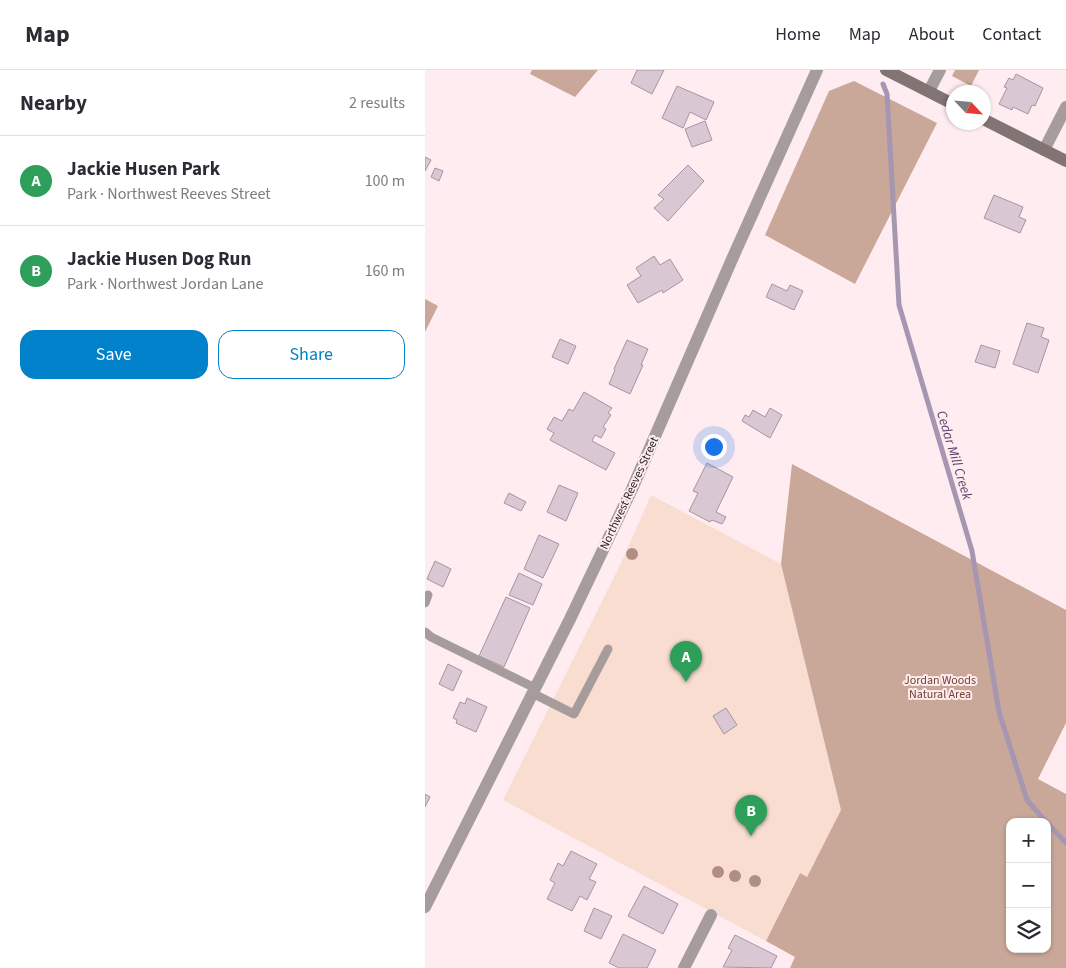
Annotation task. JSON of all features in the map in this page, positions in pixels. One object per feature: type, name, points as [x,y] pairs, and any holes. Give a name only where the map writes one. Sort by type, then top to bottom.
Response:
[{"type":"street","name":"Northwest Reeves Street","points":[[425,908],[635,482],[817,70]]},
{"type":"street","points":[[886,70],[946,100]]},
{"type":"street","points":[[929,91],[940,70]]},
{"type":"street","points":[[1044,150],[1066,107]]},
{"type":"street","points":[[991,123],[1066,161]]},
{"type":"street","points":[[684,968],[711,915]]},
{"type":"lane","points":[[425,632],[574,714],[608,649]]},
{"type":"shaded area","points":[[651,495],[781,564],[841,810],[807,877],[799,873],[766,941],[503,800],[621,563]]},
{"type":"green space","points":[[532,70],[598,70],[575,97],[530,74]]},
{"type":"green space","points":[[955,70],[979,70],[972,85],[952,76]]},
{"type":"green space","points":[[854,81],[937,123],[855,284],[765,235],[829,91]]},
{"type":"green space","points":[[425,299],[438,306],[425,332]]},
{"type":"green space","name":"Jordan Woods Natural Area","points":[[792,464],[1066,610],[1066,723],[1038,779],[1066,794],[1066,968],[790,968],[795,957],[766,941],[800,873],[807,877],[841,810],[781,564]]},
{"type":"building","points":[[637,70],[664,70],[652,94],[631,83]]},
{"type":"building","points":[[1016,74],[1043,88],[1035,106],[1032,105],[1028,114],[1013,107],[1012,110],[999,104],[1007,88],[1004,87],[1009,78],[1013,80]]},
{"type":"building","points":[[677,86],[714,102],[706,120],[690,112],[683,128],[662,118]]},
{"type":"building","points":[[705,121],[712,140],[692,147],[685,129]]},
{"type":"building","points":[[425,157],[431,160],[425,171]]},
{"type":"building","points":[[688,165],[704,181],[668,221],[654,208],[664,199],[658,195]]},
{"type":"building","points":[[435,168],[443,171],[439,181],[431,177]]},
{"type":"building","points":[[994,195],[1023,207],[1019,217],[1026,220],[1020,233],[984,218]]},
{"type":"building","points":[[654,256],[660,265],[670,259],[683,280],[663,293],[662,290],[638,303],[627,285],[641,276],[636,268]]},
{"type":"building","points":[[772,284],[787,291],[790,285],[803,291],[794,310],[766,297]]},
{"type":"building","points":[[1027,323],[1044,328],[1041,337],[1049,340],[1038,373],[1013,364]]},
{"type":"building","points":[[560,339],[576,346],[568,364],[552,357]]},
{"type":"building","points":[[627,340],[648,349],[630,394],[609,384]]},
{"type":"building","points":[[981,345],[1000,351],[995,368],[975,362]]},
{"type":"building","points":[[584,392],[612,408],[608,413],[611,415],[603,427],[606,429],[601,438],[595,435],[592,441],[615,453],[606,470],[550,440],[554,433],[547,429],[554,417],[562,421],[569,409],[573,411]]},
{"type":"building","points":[[770,408],[782,415],[770,438],[742,421],[745,415],[749,417],[753,410],[765,417]]},
{"type":"building","points":[[707,463],[733,477],[716,512],[726,517],[722,524],[712,520],[710,522],[689,511],[698,493],[693,491]]},
{"type":"building","points":[[559,485],[578,493],[566,521],[547,512]]},
{"type":"building","points":[[509,493],[526,502],[521,511],[504,503]]},
{"type":"building","points":[[539,535],[559,544],[543,578],[524,569]]},
{"type":"building","points":[[435,561],[451,569],[443,587],[427,579]]},
{"type":"building","points":[[519,573],[542,584],[533,605],[509,595]]},
{"type":"building","points":[[506,597],[530,608],[504,667],[479,656]]},
{"type":"building","points":[[448,664],[462,671],[453,691],[439,684]]},
{"type":"building","points":[[467,698],[487,707],[476,732],[456,723],[457,720],[453,718],[460,702],[465,704]]},
{"type":"building","points":[[726,708],[737,725],[724,734],[713,716]]},
{"type":"building","points":[[425,794],[430,797],[425,807]]},
{"type":"building","points":[[571,851],[597,864],[589,879],[596,882],[587,900],[580,896],[572,911],[547,899],[555,883],[550,880],[558,863],[563,866]]},
{"type":"building","points":[[644,886],[678,904],[663,934],[628,916]]},
{"type":"building","points":[[594,908],[612,916],[601,939],[584,931]]},
{"type":"building","points":[[623,934],[656,950],[647,968],[619,968],[609,963]]},
{"type":"building","points":[[735,935],[777,956],[771,968],[723,967],[732,950],[728,948]]},
{"type":"waterway","name":"Cedar Mill Creek","points":[[883,84],[887,94],[899,305],[972,551],[999,712],[1027,800],[1043,818]]},
{"type":"waterway","name":"Cedar Mill Creek","points":[[1051,827],[1066,843]]},
{"type":"place","name":"Jackie Husen Park","points":[[686,682]]},
{"type":"place","name":"Jackie Husen Dog Run","points":[[751,836]]}]
